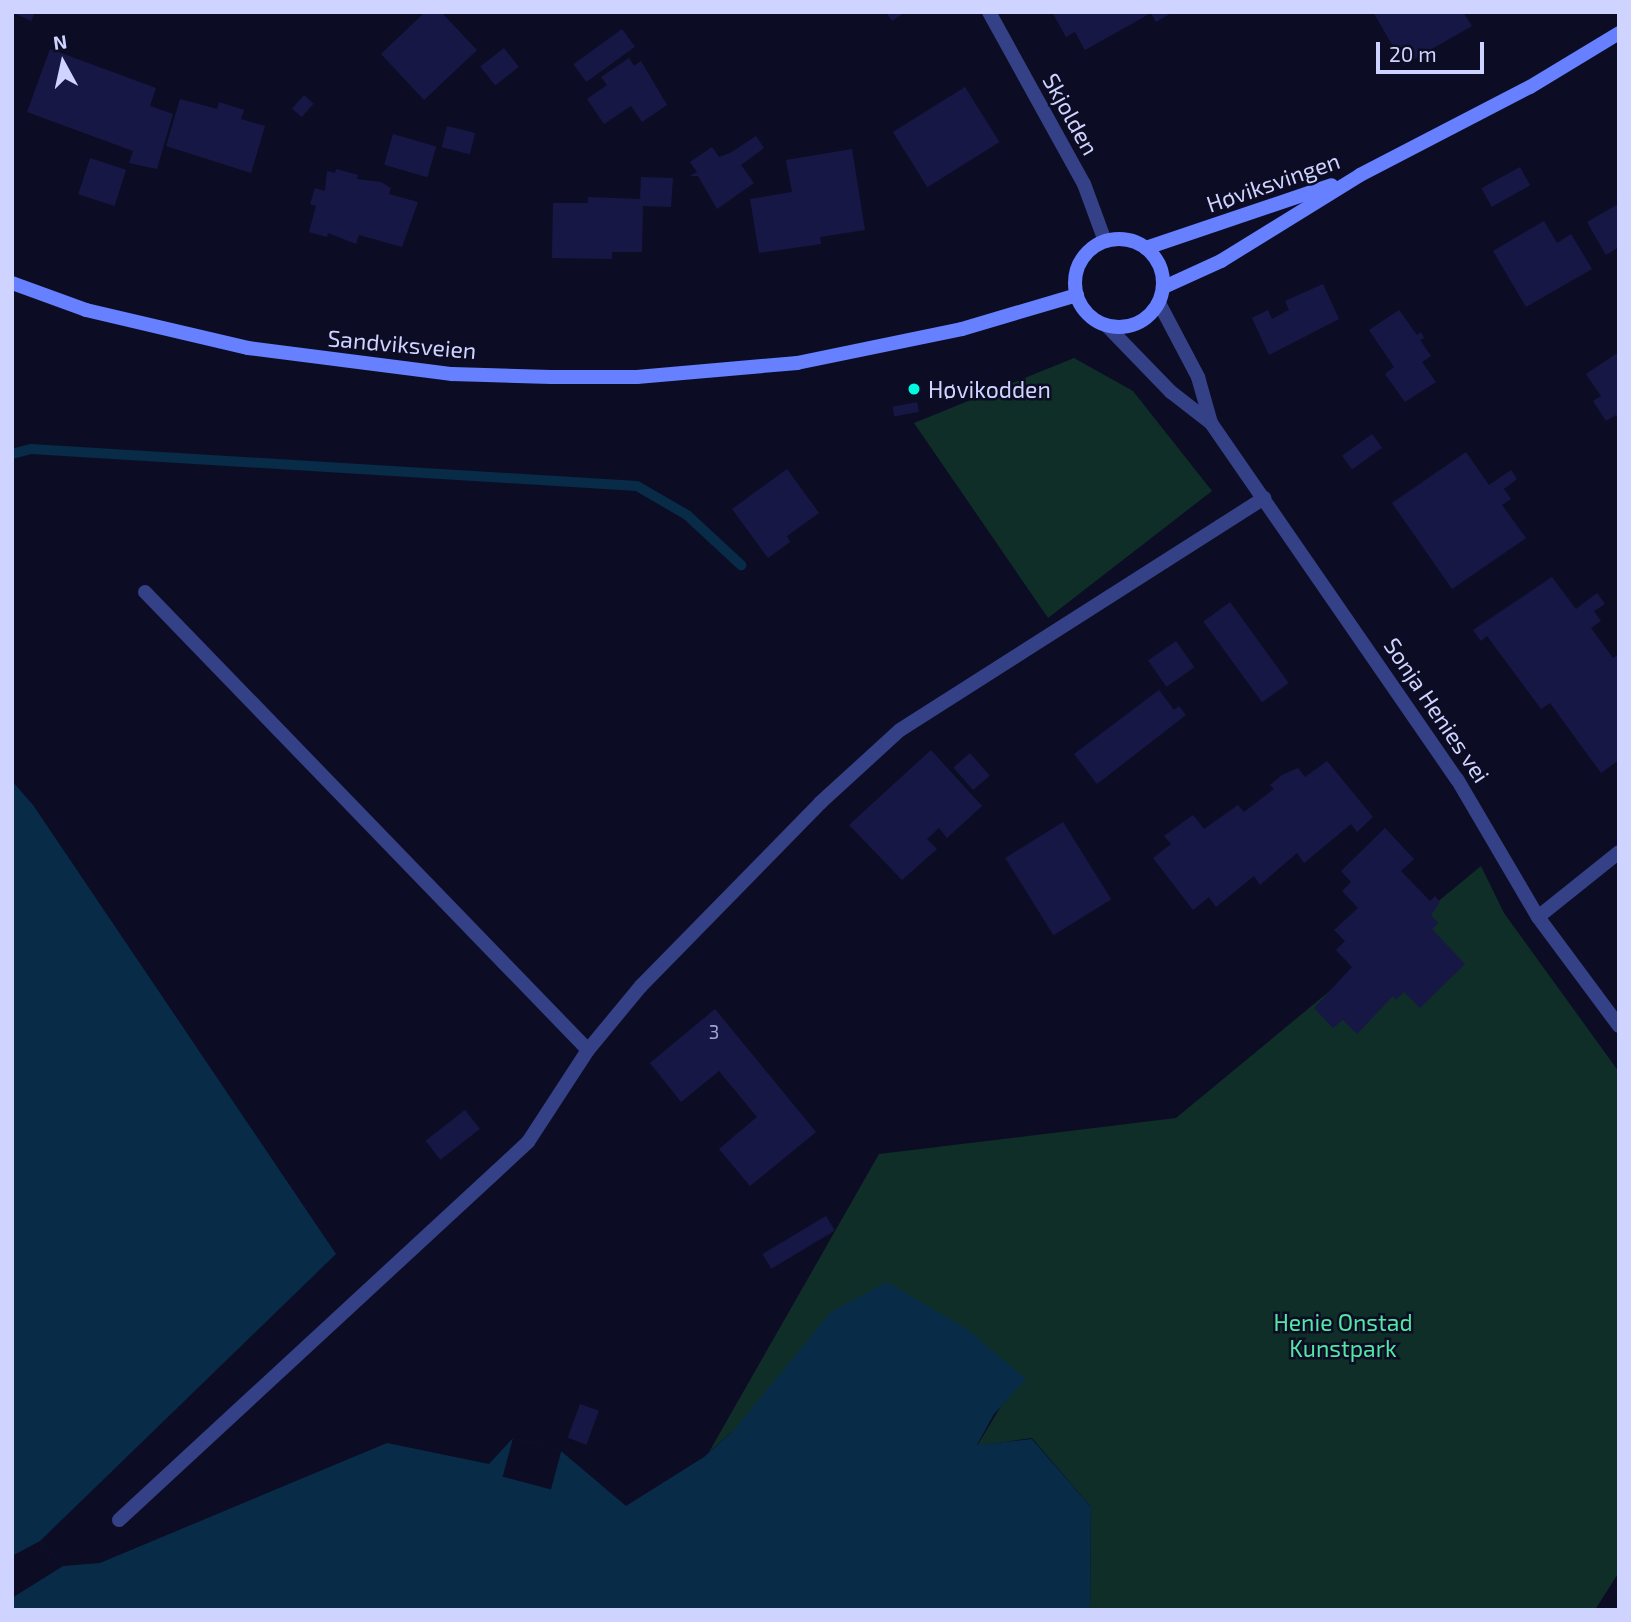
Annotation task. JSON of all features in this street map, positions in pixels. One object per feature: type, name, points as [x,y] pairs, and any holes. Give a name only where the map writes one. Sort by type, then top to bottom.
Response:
[{"type":"main road","points":[[1360,175],[1530,87],[1619,33]]},
{"type":"main road","name":"Høviksvingen","points":[[1146,248],[1360,175]]},
{"type":"main road","name":"Høviksvingen","points":[[1164,287],[1221,261],[1360,175]]},
{"type":"main road","points":[[1120,239],[1146,248],[1160,265],[1164,287],[1159,303],[1141,322],[1107,326],[1092,318],[1077,295],[1078,268],[1088,252],[1105,241],[1120,239]]},
{"type":"main road","name":"Sandviksveien","points":[[12,283],[86,310],[169,332],[321,360],[452,374],[551,377],[637,377],[797,363],[962,329],[1077,295]]},
{"type":"street","name":"Skjolden","points":[[989,12],[1084,184],[1105,241]]},
{"type":"street","name":"Sonja Henies vei","points":[[1159,303],[1198,377],[1211,423]]},
{"type":"street","name":"Sonja Henies vei","points":[[1107,326],[1171,392],[1211,423],[1457,779],[1538,916],[1619,1026]]},
{"type":"street","points":[[118,1520],[527,1142],[588,1050],[668,958],[820,803],[900,730],[1264,498]]},
{"type":"street","points":[[145,592],[588,1050]]},
{"type":"street","points":[[1538,916],[1619,852]]},
{"type":"green space","points":[[1074,358],[1133,391],[1212,491],[1048,618],[914,423]]},
{"type":"green space","name":"Henie Onstad Kunstpark","points":[[1481,866],[1504,913],[1619,1072],[1619,1572],[1595,1610],[1090,1610],[1091,1507],[1032,1438],[977,1446],[1004,1401],[733,1431],[709,1452],[879,1154],[1176,1118]]},
{"type":"water","points":[[12,781],[33,805],[336,1254],[40,1541],[63,1566],[100,1563],[387,1443],[489,1464],[513,1438],[561,1451],[626,1506],[704,1457],[733,1431],[831,1312],[887,1282],[968,1330],[1026,1379],[994,1414],[977,1445],[1032,1439],[1091,1507],[1090,1610],[12,1610]]},
{"type":"pier","points":[[513,1438],[561,1451],[551,1490],[503,1477]]},
{"type":"pier","points":[[40,1541],[63,1566],[12,1598],[12,1556]]},
{"type":"building","points":[[12,12],[35,12],[31,21]]},
{"type":"building","points":[[425,12],[441,12],[477,50],[424,100],[381,54]]},
{"type":"building","points":[[886,12],[905,12],[892,21]]},
{"type":"building","points":[[1052,12],[1173,12],[1156,22],[1151,13],[1085,50],[1075,32],[1066,37]]},
{"type":"building","points":[[1373,12],[1463,12],[1472,26],[1404,65]]},
{"type":"building","points":[[622,29],[635,47],[586,82],[573,64]]},
{"type":"building","points":[[504,48],[519,67],[495,85],[480,66]]},
{"type":"building","points":[[50,49],[156,88],[150,106],[173,114],[157,169],[129,163],[133,151],[27,112]]},
{"type":"building","points":[[629,58],[634,66],[641,61],[667,105],[642,122],[631,106],[604,124],[587,99],[607,85],[601,77]]},
{"type":"building","points":[[965,87],[999,142],[927,187],[893,132]]},
{"type":"building","points":[[304,95],[314,104],[302,117],[292,108]]},
{"type":"building","points":[[180,99],[217,109],[219,102],[244,110],[241,119],[265,126],[251,173],[166,146]]},
{"type":"building","points":[[447,126],[475,133],[470,154],[442,147]]},
{"type":"building","points":[[393,134],[436,146],[427,177],[384,165]]},
{"type":"building","points":[[756,136],[764,148],[741,165],[754,183],[717,209],[698,176],[690,176],[697,172],[690,162],[712,147],[719,157],[730,153]]},
{"type":"building","points":[[852,149],[865,230],[820,237],[821,244],[759,253],[750,199],[792,192],[786,160]]},
{"type":"building","points":[[90,158],[126,170],[114,206],[78,194]]},
{"type":"building","points":[[1520,167],[1530,185],[1492,207],[1482,188]]},
{"type":"building","points":[[336,169],[358,175],[357,179],[381,182],[391,188],[389,194],[418,202],[402,247],[359,235],[356,244],[328,233],[327,237],[309,232],[316,206],[310,204],[315,188],[325,191],[327,171],[335,173]]},
{"type":"building","points":[[641,177],[673,178],[671,207],[643,206],[642,252],[612,252],[612,259],[552,258],[553,203],[588,203],[588,197],[640,199]]},
{"type":"building","points":[[1618,204],[1619,247],[1606,255],[1587,222]]},
{"type":"building","points":[[1544,221],[1557,243],[1571,234],[1592,269],[1526,307],[1493,251]]},
{"type":"building","points":[[1323,284],[1339,319],[1269,355],[1252,318],[1268,310],[1272,319],[1289,310],[1285,301]]},
{"type":"building","points":[[1399,310],[1417,335],[1421,332],[1424,338],[1420,340],[1431,356],[1422,362],[1436,382],[1405,402],[1385,374],[1394,367],[1369,330]]},
{"type":"building","points":[[1619,352],[1619,419],[1616,415],[1606,421],[1593,401],[1601,396],[1586,374]]},
{"type":"building","points":[[917,402],[919,412],[894,417],[892,407]]},
{"type":"building","points":[[1372,434],[1382,448],[1352,470],[1342,456]]},
{"type":"building","points":[[1466,452],[1489,485],[1511,470],[1517,479],[1504,489],[1511,499],[1502,505],[1526,538],[1452,589],[1392,503]]},
{"type":"building","points":[[787,469],[819,513],[787,536],[790,542],[768,558],[732,509]]},
{"type":"building","points":[[1552,577],[1576,609],[1597,593],[1605,604],[1594,611],[1601,621],[1591,628],[1613,658],[1619,654],[1619,760],[1601,773],[1550,703],[1541,709],[1487,636],[1481,641],[1473,630]]},
{"type":"building","points":[[1230,602],[1289,683],[1262,702],[1203,621]]},
{"type":"building","points":[[1176,641],[1194,667],[1167,687],[1148,661]]},
{"type":"building","points":[[1159,690],[1174,710],[1179,706],[1186,715],[1097,784],[1074,754]]},
{"type":"building","points":[[931,750],[982,806],[947,838],[939,828],[927,839],[937,849],[902,880],[849,825]]},
{"type":"building","points":[[970,753],[990,776],[973,790],[953,767]]},
{"type":"building","points":[[1327,761],[1373,817],[1357,832],[1351,824],[1304,863],[1297,853],[1260,885],[1254,876],[1216,907],[1209,897],[1193,910],[1153,858],[1171,844],[1164,836],[1193,815],[1204,829],[1238,805],[1244,812],[1274,789],[1270,785],[1282,775],[1298,768],[1305,777]]},
{"type":"building","points":[[1063,822],[1111,899],[1054,935],[1005,858]]},
{"type":"building","points":[[1385,828],[1414,859],[1401,871],[1430,901],[1435,896],[1440,902],[1431,915],[1438,923],[1432,929],[1465,964],[1420,1008],[1404,992],[1396,1000],[1393,996],[1357,1034],[1343,1020],[1333,1028],[1314,1008],[1352,967],[1336,950],[1345,941],[1334,930],[1358,908],[1342,891],[1351,882],[1341,871]]},
{"type":"building","points":[[715,1009],[816,1132],[750,1186],[719,1149],[757,1117],[719,1071],[681,1102],[650,1063]]},
{"type":"building","points":[[465,1110],[480,1129],[440,1160],[426,1141]]},
{"type":"building","points":[[826,1216],[835,1231],[771,1269],[763,1254]]},
{"type":"building","points":[[580,1404],[599,1411],[586,1445],[568,1438]]},
{"type":"waterway","points":[[12,454],[31,449],[637,486],[687,515],[741,565]]},
{"type":"place","name":"Høvikodden","points":[[914,389]]}]
